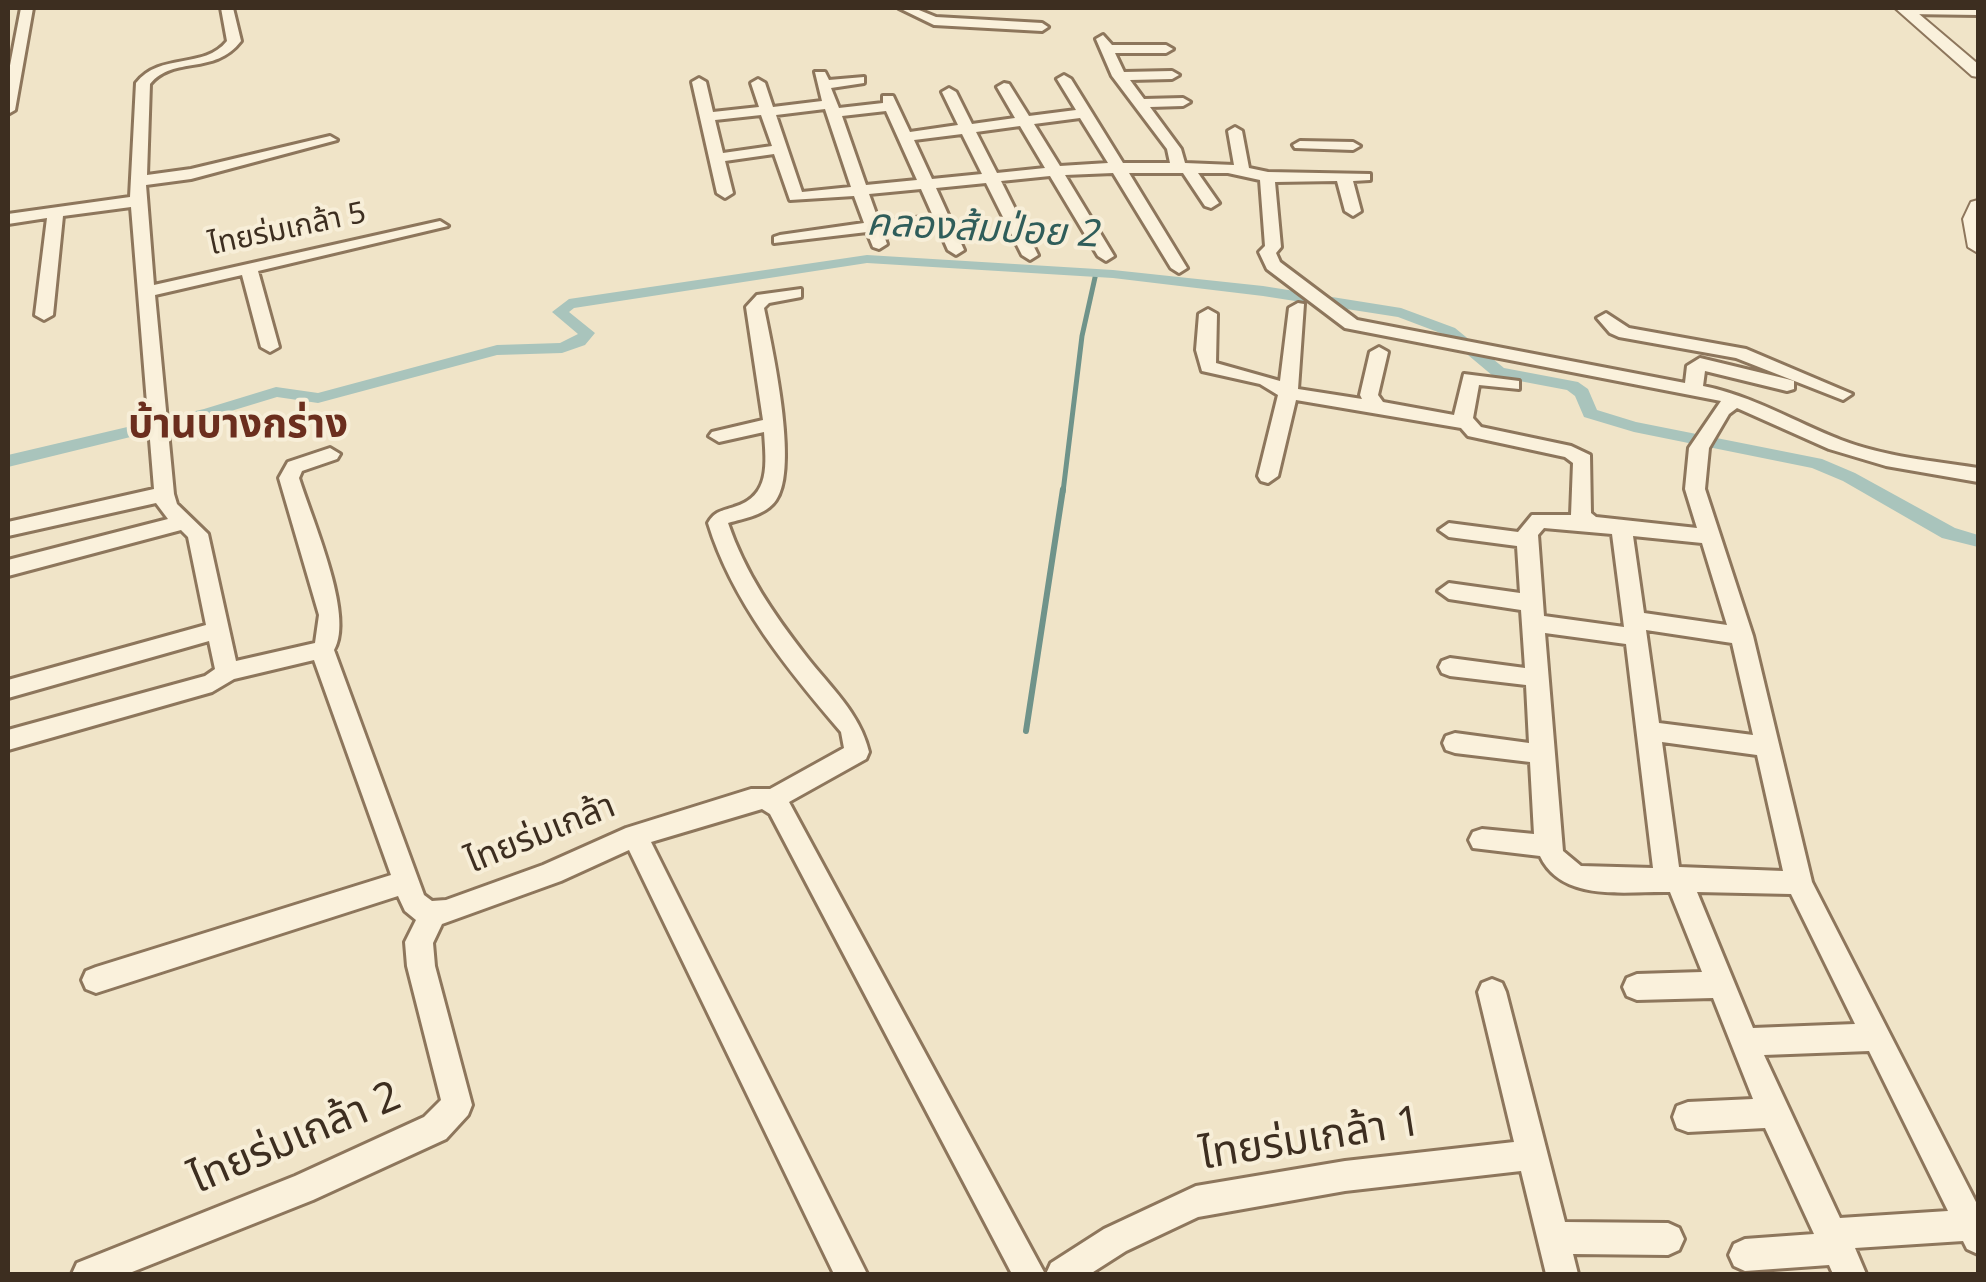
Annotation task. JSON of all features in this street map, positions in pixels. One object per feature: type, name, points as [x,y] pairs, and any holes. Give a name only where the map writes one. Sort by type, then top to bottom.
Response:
[{"type":"street","points":[[8,110],[14,43],[27,8]]},
{"type":"street","points":[[226,8],[234,41],[227,53],[146,76],[140,122],[138,202],[164,494],[168,508],[198,534],[226,672]]},
{"type":"street","points":[[905,8],[934,20],[1042,27]]},
{"type":"street","points":[[1905,9],[1978,11]]},
{"type":"street","points":[[1905,9],[1978,72]]},
{"type":"street","points":[[1166,49],[1105,44],[1119,76],[1211,203]]},
{"type":"street","points":[[1119,76],[1172,75]]},
{"type":"street","points":[[1064,79],[1179,268]]},
{"type":"street","points":[[859,80],[821,80],[877,233]]},
{"type":"street","points":[[699,82],[725,193]]},
{"type":"street","points":[[758,84],[796,196],[1053,170],[1183,168],[1242,170],[1268,177],[1365,178]]},
{"type":"street","points":[[1004,86],[1106,256]]},
{"type":"street","points":[[949,92],[1030,256]]},
{"type":"street","points":[[707,117],[889,102],[956,250]]},
{"type":"street","points":[[1137,103],[1183,102]]},
{"type":"street","points":[[905,137],[1084,113]]},
{"type":"street","points":[[1234,131],[1242,170]]},
{"type":"street","points":[[140,182],[191,174],[330,140]]},
{"type":"street","points":[[1309,176],[1298,140],[1352,146]]},
{"type":"street","points":[[717,158],[779,149]]},
{"type":"street","points":[[1268,177],[1273,247],[1266,252],[1273,265],[1351,324],[1694,389],[1735,400],[1836,445],[1886,460],[1978,475]]},
{"type":"street","points":[[1344,177],[1353,210]]},
{"type":"street","points":[[8,219],[138,202]]},
{"type":"street","points":[[1978,206],[1973,219],[1978,247]]},
{"type":"street","points":[[44,314],[56,212]]},
{"type":"street","points":[[780,240],[877,233],[942,220]]},
{"type":"street","name":"ไทยร่มเกล้า 5","points":[[148,291],[440,226]]},
{"type":"street","points":[[249,268],[270,347]]},
{"type":"street","points":[[795,293],[763,298],[754,307],[766,362],[775,468],[768,498],[721,518],[719,529],[784,644],[852,729],[858,743],[857,752],[770,801],[779,808],[1029,1274]]},
{"type":"street","points":[[1268,476],[1288,392],[1298,308]]},
{"type":"street","points":[[1208,314],[1208,367],[1266,380],[1288,392],[1466,423],[1475,432],[1571,452],[1583,460],[1581,515],[1590,524]]},
{"type":"street","points":[[1606,318],[1616,330],[1625,333],[1740,354],[1843,394]]},
{"type":"street","points":[[1377,407],[1369,395],[1379,352]]},
{"type":"street","points":[[1694,389],[1696,366],[1740,354],[1787,386]]},
{"type":"street","points":[[1466,423],[1470,378],[1512,385]]},
{"type":"street","points":[[1735,400],[1722,410],[1702,441],[1695,489],[1742,636],[1800,883],[1975,1232],[1839,1252],[1745,1255]]},
{"type":"street","points":[[720,436],[771,424]]},
{"type":"street","points":[[8,740],[212,683],[226,672],[322,650],[329,639],[330,615],[289,478],[295,467],[330,454]]},
{"type":"street","points":[[8,528],[164,494]]},
{"type":"street","points":[[1713,537],[1539,520],[1529,528],[1548,846],[1564,874],[1580,878],[1800,883]]},
{"type":"street","points":[[8,568],[184,522]]},
{"type":"street","points":[[1622,528],[1672,878],[1773,1112],[1839,1252]]},
{"type":"street","points":[[1449,530],[1527,540]]},
{"type":"street","points":[[1449,591],[1532,613],[1635,628],[1742,636]]},
{"type":"street","points":[[8,689],[218,630]]},
{"type":"street","name":"ไทยร่มเกล้า","points":[[322,650],[414,903],[427,913],[446,912],[552,873],[635,836],[752,799],[770,801]]},
{"type":"street","points":[[1450,667],[1536,678]]},
{"type":"street","points":[[1648,730],[1767,747]]},
{"type":"street","points":[[1456,743],[1542,754]]},
{"type":"street","points":[[635,836],[851,1274]]},
{"type":"street","points":[[1482,840],[1548,846]]},
{"type":"street","points":[[96,980],[406,882]]},
{"type":"street","name":"ไทยร่มเกล้า 2","points":[[88,1274],[302,1189],[435,1128],[450,1117],[456,1105],[420,966],[420,942],[434,912]]},
{"type":"street","points":[[1637,988],[1718,985]]},
{"type":"street","points":[[1492,992],[1562,1274]]},
{"type":"street","points":[[1742,1042],[1876,1037]]},
{"type":"street","points":[[1688,1117],[1773,1112]]},
{"type":"street","name":"ไทยร่มเกล้า 1","points":[[1062,1274],[1115,1240],[1196,1202],[1345,1176],[1530,1156]]},
{"type":"street","points":[[1552,1238],[1668,1239]]},
{"type":"waterway","name":"คลองส้มป่อย 2","points":[[8,461],[208,413],[276,392],[318,398],[497,350],[562,348],[579,342],[587,333],[560,312],[569,304],[867,259],[1113,274],[1263,291],[1401,313],[1449,331],[1499,372],[1572,386],[1582,393],[1590,413],[1634,427],[1816,463],[1949,533],[1978,541]]},
{"type":"waterway","points":[[1063,492],[1082,336],[1096,273]]},
{"type":"waterway","points":[[1026,731],[1063,489]]},
{"type":"district","name":"บ้านบางกร่าง","points":[[238,429]]}]
